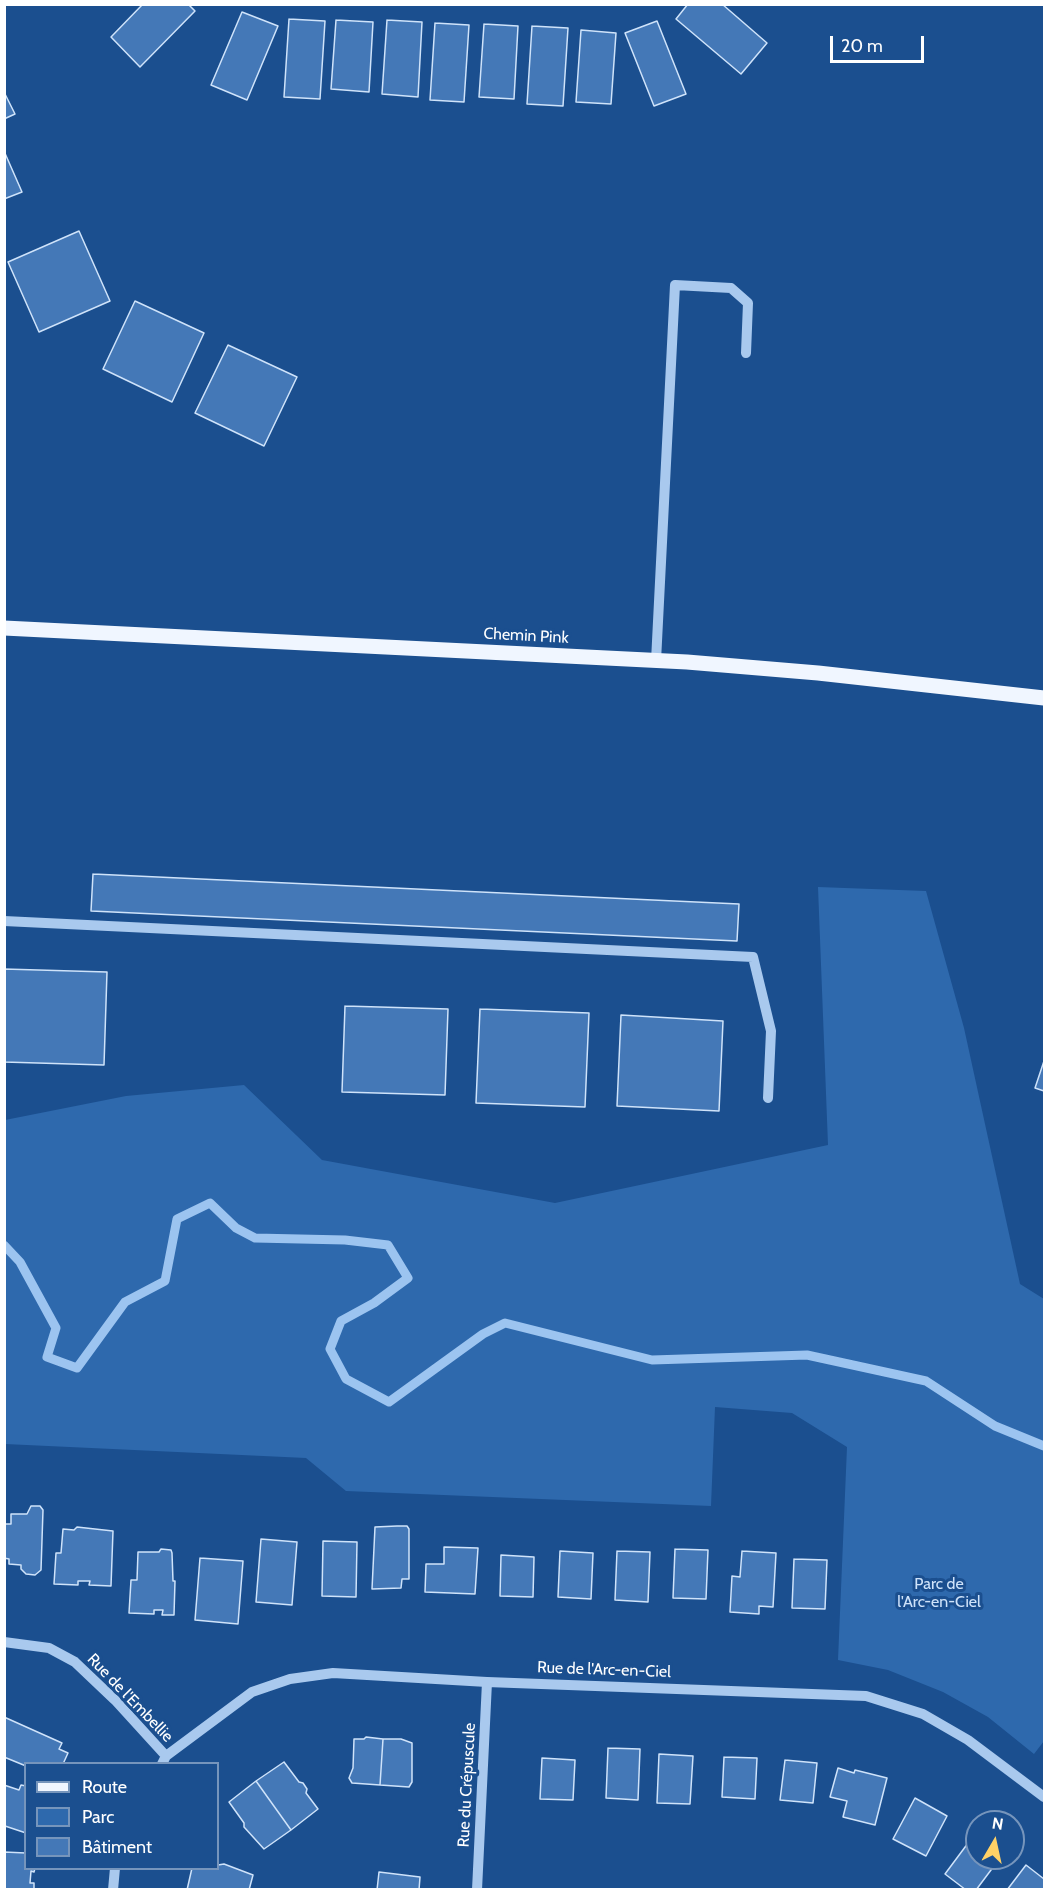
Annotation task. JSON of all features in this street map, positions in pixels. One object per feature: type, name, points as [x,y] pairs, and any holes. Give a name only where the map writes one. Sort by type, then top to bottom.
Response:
[{"type":"main road","name":"Chemin Pink","points":[[4,628],[656,661],[818,673],[1044,698]]},
{"type":"street","points":[[656,661],[675,285],[731,288],[748,303],[746,353]]},
{"type":"street","points":[[4,921],[753,957],[771,1031],[768,1098]]},
{"type":"street","name":"Rue de l'Embellie","points":[[4,1642],[49,1648],[75,1662],[115,1700],[164,1760]]},
{"type":"street","name":"Rue de l'Arc-en-Ciel","points":[[164,1760],[252,1692],[290,1678],[333,1673],[487,1682],[866,1696],[923,1714],[968,1740],[1044,1797]]},
{"type":"street","name":"Rue du Crépuscule","points":[[477,1890],[487,1682]]},
{"type":"street","points":[[113,1890],[115,1870]]},
{"type":"green space","name":"Parc de l'Arc-en-Ciel","points":[[818,887],[926,891],[964,1028],[1020,1284],[1044,1299],[1044,1741],[1034,1754],[988,1717],[943,1692],[888,1670],[838,1660],[847,1447],[792,1413],[715,1407],[711,1506],[346,1491],[306,1458],[5,1444],[5,1120],[126,1096],[244,1085],[322,1160],[555,1203],[828,1145]]},
{"type":"building","points":[[143,4],[188,4],[195,11],[140,67],[111,37]]},
{"type":"building","points":[[688,4],[722,4],[767,43],[741,74],[676,19]]},
{"type":"building","points":[[242,12],[278,26],[247,100],[211,85]]},
{"type":"building","points":[[289,19],[325,21],[320,99],[284,97]]},
{"type":"building","points":[[336,20],[373,22],[369,92],[331,89]]},
{"type":"building","points":[[387,20],[422,22],[418,97],[382,94]]},
{"type":"building","points":[[657,21],[686,94],[654,106],[625,33]]},
{"type":"building","points":[[435,23],[469,25],[464,102],[430,100]]},
{"type":"building","points":[[484,24],[518,26],[514,99],[479,97]]},
{"type":"building","points":[[532,26],[568,28],[563,106],[527,104]]},
{"type":"building","points":[[581,30],[616,33],[611,104],[576,102]]},
{"type":"building","points":[[4,92],[15,114],[4,119]]},
{"type":"building","points":[[4,151],[22,192],[4,199]]},
{"type":"building","points":[[79,231],[110,301],[39,332],[8,262]]},
{"type":"building","points":[[135,301],[204,333],[172,402],[103,369]]},
{"type":"building","points":[[228,345],[297,377],[264,446],[195,413]]},
{"type":"building","points":[[93,874],[739,904],[737,941],[91,911]]},
{"type":"building","points":[[4,969],[107,972],[104,1065],[4,1062]]},
{"type":"building","points":[[345,1006],[448,1009],[445,1095],[342,1092]]},
{"type":"building","points":[[480,1009],[589,1013],[585,1107],[476,1103]]},
{"type":"building","points":[[621,1015],[723,1021],[719,1111],[617,1106]]},
{"type":"building","points":[[1044,1061],[1044,1091],[1035,1088]]},
{"type":"building","points":[[31,1506],[40,1506],[43,1510],[41,1570],[35,1575],[26,1574],[21,1569],[21,1565],[9,1564],[9,1559],[4,1558],[4,1524],[11,1524],[11,1514],[27,1514]]},
{"type":"building","points":[[407,1526],[409,1529],[409,1579],[402,1579],[401,1588],[372,1589],[375,1527]]},
{"type":"building","points":[[77,1527],[113,1531],[111,1586],[89,1585],[90,1581],[78,1581],[78,1585],[54,1584],[56,1553],[61,1553],[63,1529],[74,1530]]},
{"type":"building","points":[[261,1539],[297,1542],[292,1605],[256,1602]]},
{"type":"building","points":[[323,1541],[357,1542],[356,1597],[322,1596]]},
{"type":"building","points":[[444,1547],[478,1548],[475,1594],[425,1592],[426,1564],[444,1564]]},
{"type":"building","points":[[161,1549],[171,1550],[172,1553],[173,1581],[175,1581],[174,1615],[162,1615],[163,1610],[154,1610],[154,1614],[129,1613],[131,1580],[137,1580],[138,1552],[159,1552]]},
{"type":"building","points":[[675,1549],[708,1550],[706,1599],[673,1598]]},
{"type":"building","points":[[560,1551],[593,1553],[591,1599],[558,1597]]},
{"type":"building","points":[[617,1551],[650,1552],[648,1602],[615,1600]]},
{"type":"building","points":[[742,1551],[776,1553],[773,1607],[759,1606],[759,1614],[730,1612],[732,1576],[740,1577]]},
{"type":"building","points":[[501,1555],[534,1557],[533,1597],[500,1596]]},
{"type":"building","points":[[200,1558],[243,1561],[238,1624],[195,1620]]},
{"type":"building","points":[[794,1559],[827,1560],[825,1609],[792,1608]]},
{"type":"building","points":[[4,1717],[62,1743],[59,1749],[68,1753],[64,1762],[24,1762],[24,1765],[4,1757]]},
{"type":"building","points":[[366,1737],[383,1739],[380,1785],[352,1783],[349,1778],[353,1768],[354,1739]]},
{"type":"building","points":[[383,1739],[401,1739],[412,1743],[412,1782],[409,1787],[380,1785]]},
{"type":"building","points":[[608,1748],[640,1749],[638,1800],[606,1798]]},
{"type":"building","points":[[659,1754],[693,1756],[690,1804],[657,1803]]},
{"type":"building","points":[[724,1757],[757,1758],[755,1799],[722,1797]]},
{"type":"building","points":[[542,1758],[575,1760],[573,1800],[540,1799]]},
{"type":"building","points":[[785,1760],[817,1763],[813,1803],[780,1800]]},
{"type":"building","points":[[284,1762],[299,1782],[303,1783],[307,1789],[306,1793],[318,1809],[291,1830],[256,1781]]},
{"type":"building","points":[[838,1768],[887,1778],[875,1825],[843,1817],[847,1801],[830,1797]]},
{"type":"building","points":[[256,1781],[291,1830],[264,1849],[244,1827],[244,1823],[229,1802]]},
{"type":"building","points":[[4,1785],[19,1790],[21,1785],[24,1786],[24,1832],[5,1826]]},
{"type":"building","points":[[915,1798],[947,1816],[926,1856],[893,1839]]},
{"type":"building","points":[[965,1847],[965,1870],[991,1870],[976,1890],[966,1890],[945,1874]]},
{"type":"building","points":[[4,1852],[24,1853],[24,1870],[34,1870],[31,1871],[30,1883],[34,1883],[34,1890],[4,1890]]},
{"type":"building","points":[[224,1864],[253,1875],[249,1890],[187,1890],[192,1870],[219,1870],[219,1865]]},
{"type":"building","points":[[1025,1866],[1044,1879],[1044,1890],[1007,1890],[1022,1870],[1025,1870]]},
{"type":"building","points":[[379,1872],[420,1877],[419,1890],[377,1890]]},
{"type":"waterway","points":[[4,1245],[20,1262],[56,1328],[47,1357],[77,1368],[125,1302],[165,1281],[177,1219],[210,1203],[236,1228],[255,1238],[345,1240],[388,1245],[408,1278],[374,1303],[341,1321],[330,1349],[346,1379],[389,1402],[483,1334],[505,1323],[652,1360],[807,1355],[926,1381],[995,1426],[1044,1446]]}]
